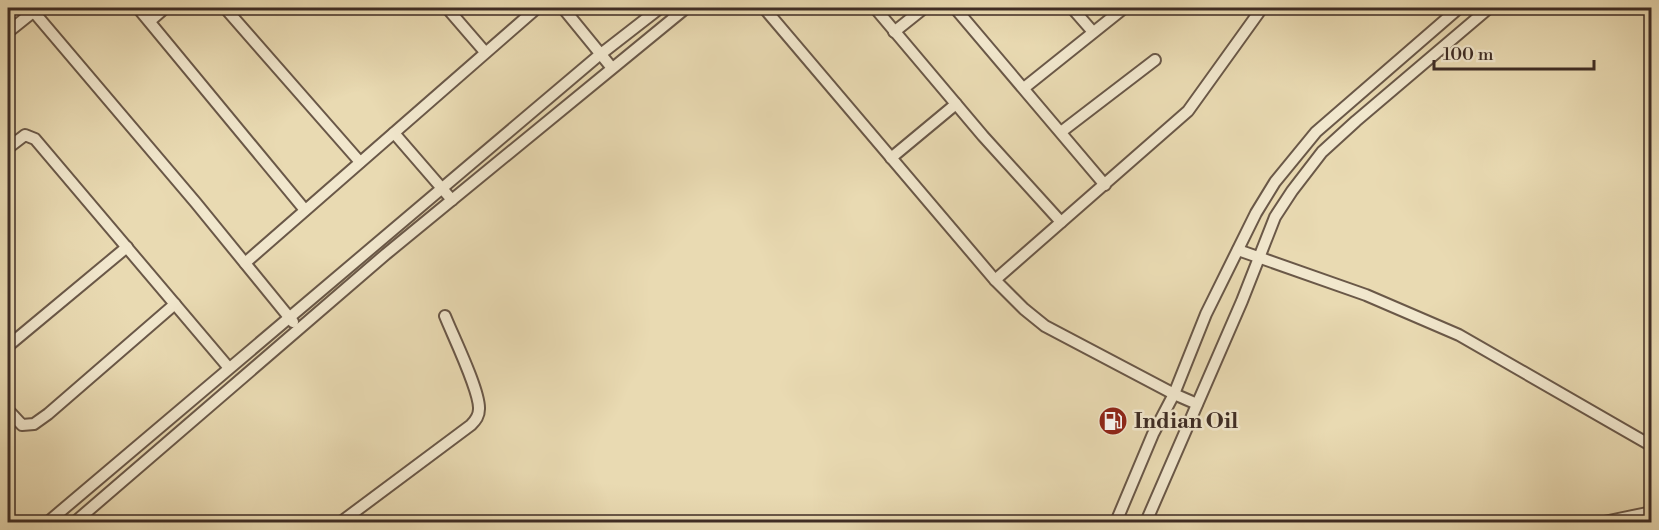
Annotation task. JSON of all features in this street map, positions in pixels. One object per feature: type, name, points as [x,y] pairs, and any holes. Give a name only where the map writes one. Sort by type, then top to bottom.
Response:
[{"type":"street","points":[[138,8],[305,210]]},
{"type":"street","points":[[150,21],[165,8]]},
{"type":"street","points":[[225,8],[360,162]]},
{"type":"street","points":[[447,8],[485,52]]},
{"type":"street","points":[[245,263],[537,8]]},
{"type":"street","points":[[563,8],[612,68]]},
{"type":"street","points":[[48,522],[601,54],[660,8]]},
{"type":"street","points":[[75,522],[297,329],[686,8]]},
{"type":"street","points":[[764,8],[995,280],[1024,309],[1045,326],[1173,394],[1197,404]]},
{"type":"street","points":[[875,8],[956,104],[1061,222]]},
{"type":"street","points":[[894,32],[924,8]]},
{"type":"street","points":[[955,8],[1106,185]]},
{"type":"street","points":[[1072,8],[1093,32]]},
{"type":"street","points":[[1024,88],[1124,8]]},
{"type":"street","points":[[995,280],[1188,111],[1262,8]]},
{"type":"street","points":[[1116,522],[1206,314],[1256,213],[1275,182],[1316,132],[1459,8]]},
{"type":"street","points":[[1146,522],[1275,217],[1292,191],[1322,152],[1489,8]]},
{"type":"street","points":[[8,32],[36,9],[297,329]]},
{"type":"street","points":[[1061,132],[1155,60]]},
{"type":"street","points":[[891,158],[956,104]]},
{"type":"street","points":[[394,133],[452,200]]},
{"type":"street","points":[[8,148],[25,135],[35,139],[229,368]]},
{"type":"street","points":[[8,346],[127,247]]},
{"type":"street","points":[[1238,250],[1366,295],[1459,335],[1652,446]]},
{"type":"street","points":[[8,410],[22,425],[34,424],[90,379],[175,304]]},
{"type":"street","points":[[341,522],[471,425],[477,418],[480,411],[475,392],[445,316]]},
{"type":"street","points":[[1604,522],[1652,512]]},
{"type":"place","name":"Indian Oil","points":[[1113,421]]}]
